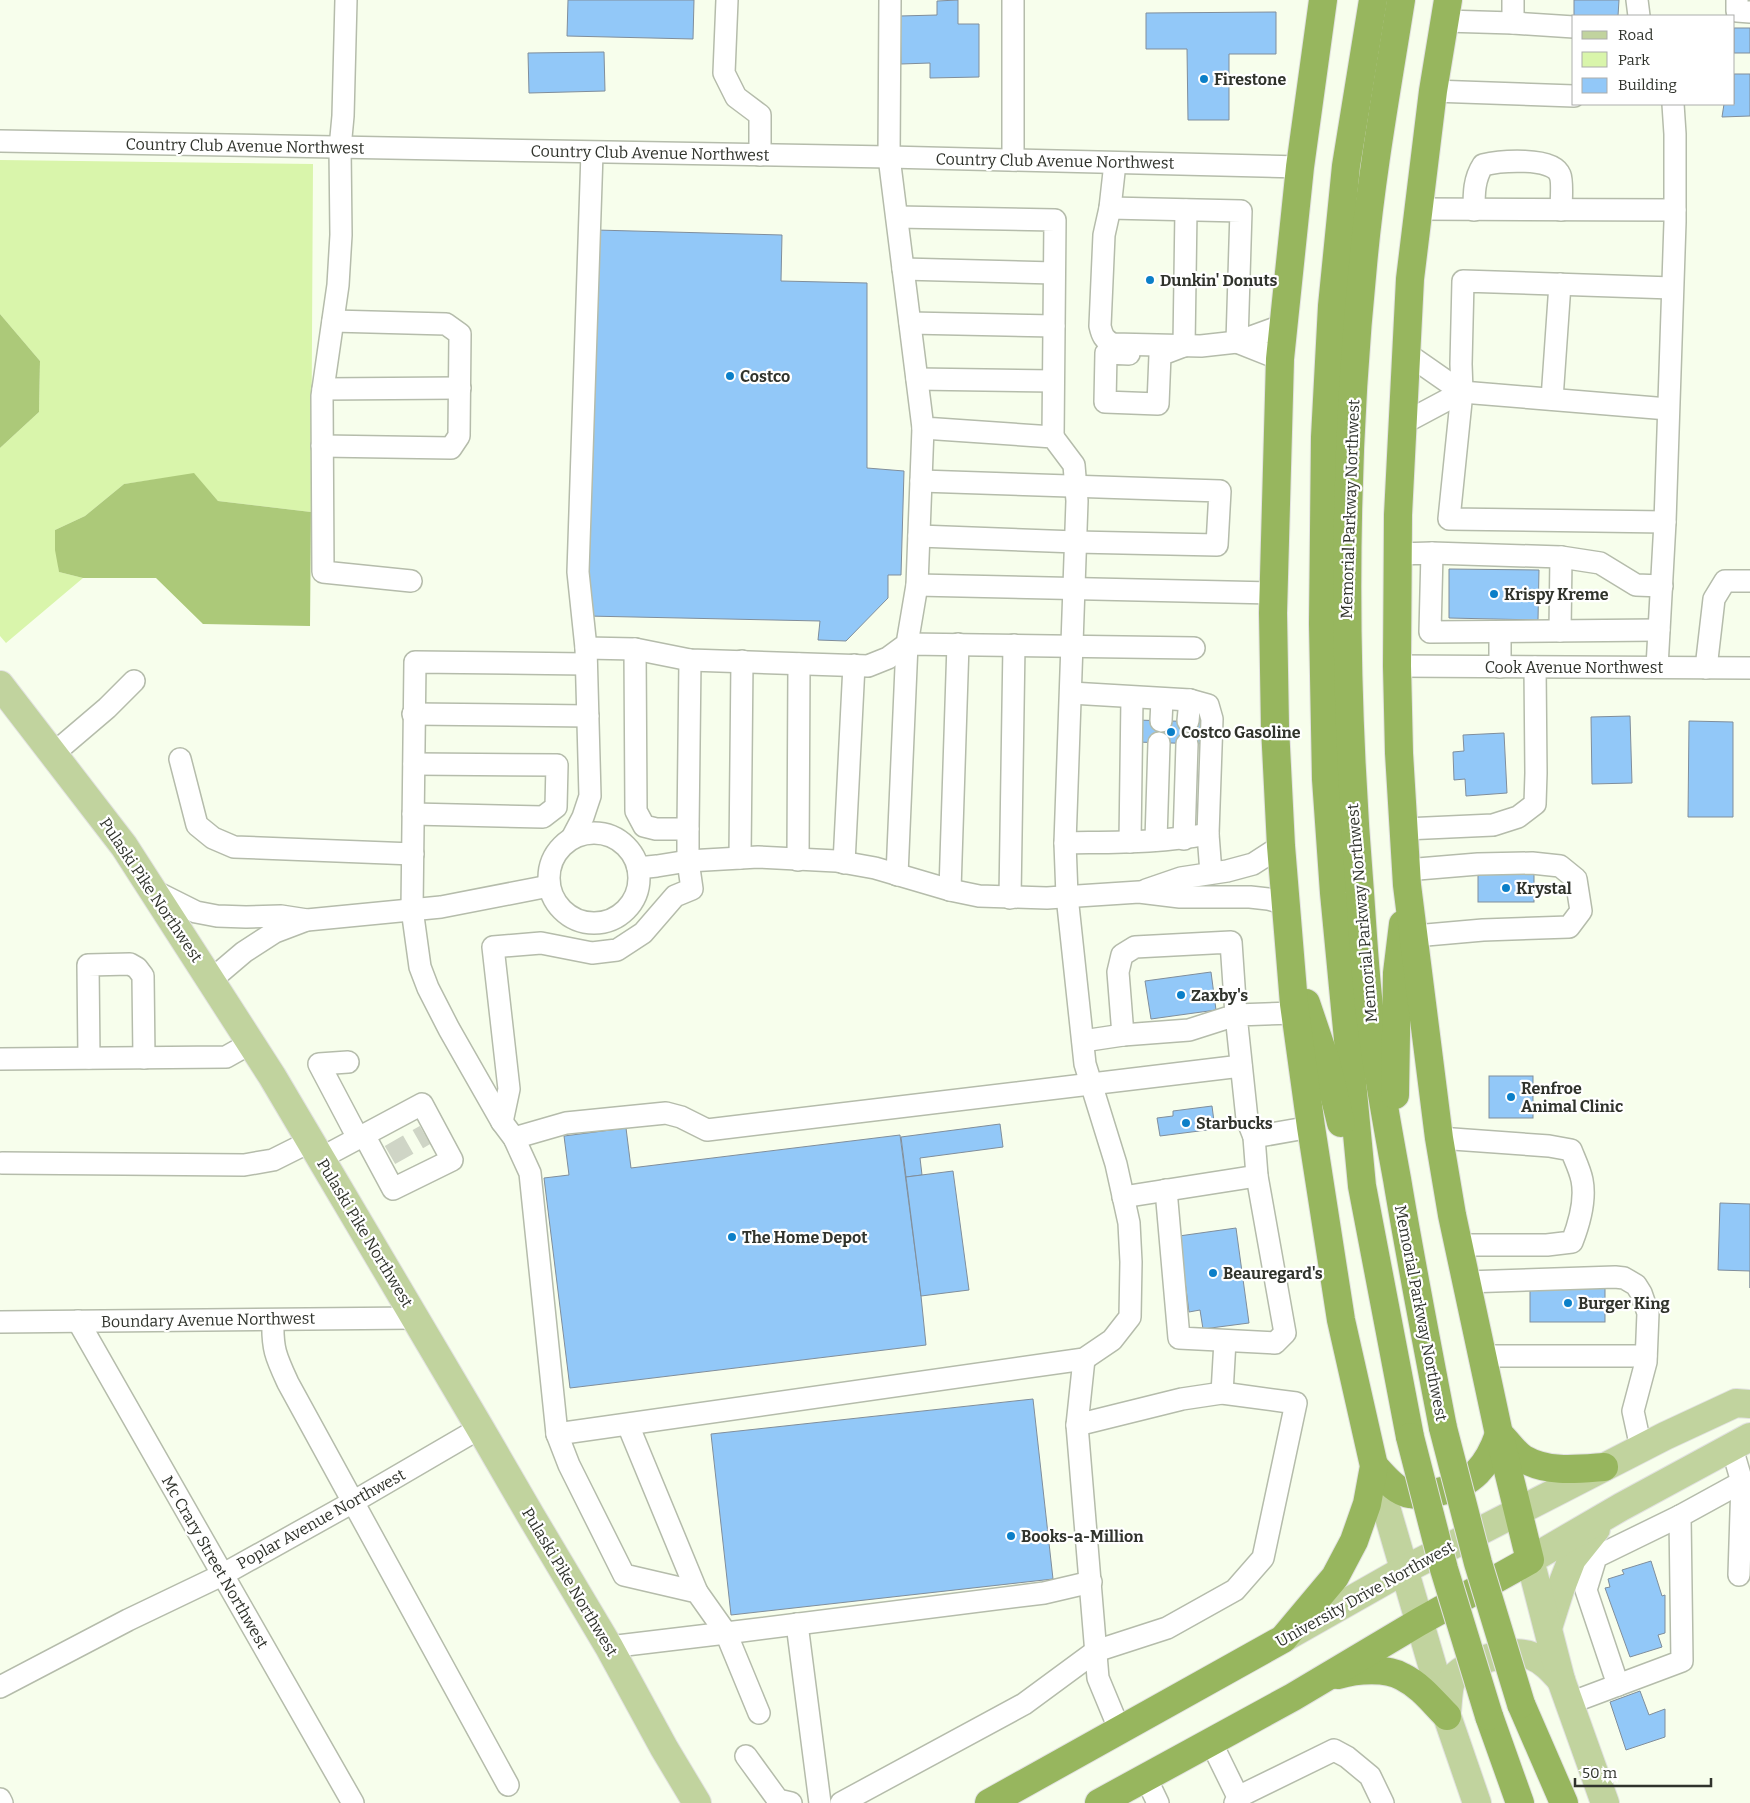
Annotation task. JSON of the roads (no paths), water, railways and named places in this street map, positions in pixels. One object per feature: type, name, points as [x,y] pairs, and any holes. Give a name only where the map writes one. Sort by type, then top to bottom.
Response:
[{"type":"highway","points":[[1283,1639],[1335,1577],[1354,1541],[1367,1504],[1374,1466],[1340,1320],[1295,1013],[1281,846],[1275,727],[1273,593],[1280,359],[1300,166],[1323,0]]},
{"type":"highway","name":"Memorial Parkway Northwest","points":[[1373,0],[1346,166],[1332,306],[1326,437],[1323,624],[1326,789],[1334,893],[1362,1186],[1410,1437],[1444,1569],[1489,1716],[1520,1803]]},
{"type":"highway","name":"Memorial Parkway Northwest","points":[[1401,0],[1376,152],[1363,265],[1348,480],[1346,611],[1353,811],[1369,1003],[1378,1075],[1414,1282],[1443,1428],[1478,1563],[1521,1704],[1564,1803]]},
{"type":"highway","points":[[1398,1189],[1394,1084],[1397,973],[1406,877],[1405,829],[1399,753],[1397,666],[1402,424],[1410,279],[1433,91],[1446,11]]},
{"type":"highway","points":[[1099,1803],[1322,1680],[1419,1622],[1530,1560],[1499,1434],[1458,1245],[1439,1138],[1415,936],[1406,877]]},
{"type":"highway","points":[[1291,961],[1326,1062],[1343,1134],[1362,1186]]},
{"type":"highway","points":[[1374,1466],[1395,1488],[1410,1494],[1433,1493],[1450,1489],[1467,1482],[1478,1471],[1493,1452],[1499,1434]]},
{"type":"highway","points":[[1499,1434],[1523,1459],[1543,1466],[1570,1469],[1604,1467]]},
{"type":"highway","name":"University Drive Northwest","points":[[989,1803],[1283,1639]]},
{"type":"highway","points":[[1322,1680],[1347,1673],[1367,1671],[1386,1672],[1402,1676],[1420,1688],[1446,1716]]},
{"type":"main road","name":"Pulaski Pike Northwest","points":[[2,691],[124,846],[251,1043],[609,1646],[693,1802]]},
{"type":"main road","name":"University Drive Northwest","points":[[1283,1639],[1404,1570],[1641,1448],[1736,1403],[1750,1404]]},
{"type":"main road","points":[[1605,1803],[1565,1691],[1530,1560],[1614,1511],[1741,1442]]},
{"type":"main road","points":[[1374,1466],[1446,1716],[1477,1803]]},
{"type":"main road","points":[[1548,1630],[1572,1559],[1614,1511]]},
{"type":"main road","points":[[1446,1716],[1451,1682],[1465,1668],[1498,1655],[1529,1654],[1542,1661],[1565,1691]]},
{"type":"street","points":[[346,0],[343,116],[340,148],[341,236],[338,285],[323,389],[323,572],[411,581]]},
{"type":"street","points":[[727,0],[724,73],[736,97],[760,115],[760,155]]},
{"type":"street","points":[[890,0],[889,157],[923,428],[917,585],[908,644],[898,875]]},
{"type":"street","points":[[1012,0],[1013,160]]},
{"type":"street","points":[[1513,0],[1513,23]]},
{"type":"street","points":[[1637,0],[1639,15]]},
{"type":"street","points":[[1737,0],[1737,11],[1750,12]]},
{"type":"street","points":[[1446,11],[1513,23],[1572,27]]},
{"type":"street","points":[[1433,91],[1572,96]]},
{"type":"street","points":[[1657,668],[1665,522],[1675,210],[1673,105]]},
{"type":"street","name":"Country Club Avenue Northwest","points":[[0,141],[1300,166]]},
{"type":"street","points":[[572,838],[590,796],[586,656],[578,572],[592,153]]},
{"type":"street","points":[[1474,210],[1475,182],[1478,174],[1483,165],[1497,162],[1545,163],[1554,166],[1560,175],[1561,210]]},
{"type":"street","points":[[1116,163],[1110,208],[1104,234],[1100,326],[1102,336],[1113,344],[1202,346],[1237,342],[1284,325]]},
{"type":"street","points":[[1110,208],[1241,211],[1237,342]]},
{"type":"street","points":[[1419,209],[1675,210]]},
{"type":"street","points":[[1184,346],[1186,210]]},
{"type":"street","points":[[557,1434],[1084,1359],[1112,1340],[1130,1317],[1131,1262],[1129,1223],[1116,1164],[1085,1064],[1067,896],[1065,843],[1077,501],[1074,465],[1053,437],[1055,220],[897,217]]},
{"type":"street","points":[[904,269],[1054,273]]},
{"type":"street","points":[[1665,522],[1449,519],[1462,392],[1460,364],[1463,281],[1672,288]]},
{"type":"street","points":[[1552,399],[1560,284]]},
{"type":"street","points":[[322,446],[451,448],[459,436],[460,334],[446,324],[333,321]]},
{"type":"street","points":[[910,323],[1054,326]]},
{"type":"street","points":[[1237,342],[1280,359]]},
{"type":"street","points":[[1160,355],[1184,346]]},
{"type":"street","points":[[1406,353],[1462,392],[1668,408]]},
{"type":"street","points":[[917,379],[1053,382]]},
{"type":"street","points":[[323,389],[460,388]]},
{"type":"street","points":[[1402,424],[1462,392]]},
{"type":"street","points":[[923,428],[1053,437]]},
{"type":"street","points":[[919,536],[1076,542],[1218,544],[1220,491],[921,481]]},
{"type":"street","points":[[1398,554],[1438,553],[1600,563],[1636,585],[1662,586]]},
{"type":"street","points":[[1438,553],[1431,605],[1430,632],[1659,630]]},
{"type":"street","points":[[1560,631],[1561,560]]},
{"type":"street","points":[[1706,668],[1714,600],[1726,581],[1750,581]]},
{"type":"street","points":[[917,585],[1273,593]]},
{"type":"street","points":[[1398,604],[1431,605]]},
{"type":"street","points":[[1450,632],[1451,666]]},
{"type":"street","points":[[1500,632],[1500,667]]},
{"type":"street","points":[[697,1592],[624,1576],[569,1465],[557,1434],[530,1173],[508,1130],[449,1029],[428,988],[420,966],[412,909],[415,662],[586,656],[635,649],[690,660],[868,666],[888,658],[908,644],[1194,648]]},
{"type":"street","points":[[950,890],[958,644]]},
{"type":"street","points":[[1010,898],[1014,645]]},
{"type":"street","points":[[635,649],[636,811],[644,826],[656,829],[688,829]]},
{"type":"street","points":[[508,1130],[509,1088],[493,947],[541,943],[592,953],[616,950],[643,933],[675,896],[692,889],[688,860],[690,660]]},
{"type":"street","points":[[740,858],[742,661]]},
{"type":"street","points":[[798,860],[799,664]]},
{"type":"street","points":[[844,863],[854,665]]},
{"type":"street","name":"Cook Avenue Northwest","points":[[1397,666],[1750,668]]},
{"type":"street","points":[[1405,829],[1493,825],[1518,817],[1535,804],[1536,667]]},
{"type":"street","points":[[53,754],[107,708],[134,681]]},
{"type":"street","points":[[1071,693],[1162,700],[1190,700],[1208,704],[1212,719],[1208,834],[1211,873]]},
{"type":"street","points":[[1130,842],[1132,698]]},
{"type":"street","points":[[1161,721],[1162,700]]},
{"type":"street","points":[[1188,721],[1190,700]]},
{"type":"street","points":[[413,714],[588,716]]},
{"type":"street","points":[[1156,840],[1159,743]]},
{"type":"street","points":[[1184,839],[1187,744]]},
{"type":"street","points":[[180,759],[197,825],[213,838],[234,848],[412,854]]},
{"type":"street","points":[[413,814],[543,817],[556,807],[557,765],[414,764]]},
{"type":"street","points":[[590,796],[613,837]]},
{"type":"street","points":[[586,833],[600,833],[613,837],[624,844],[633,855],[638,868],[639,882],[636,896],[628,908],[616,918],[603,923],[592,923],[574,919],[562,911],[553,899],[549,886],[549,872],[553,858],[561,847],[572,838],[586,833]]},
{"type":"street","points":[[1065,843],[1184,839],[1208,834]]},
{"type":"street","points":[[1138,892],[1181,878],[1227,871],[1253,864],[1281,846]]},
{"type":"street","points":[[638,868],[688,860],[758,857],[844,863],[979,896],[1010,898],[1138,892],[1180,897],[1268,898],[1286,904]]},
{"type":"street","points":[[1406,877],[1496,864],[1532,863],[1560,866],[1576,879],[1581,911],[1569,927],[1483,930],[1415,936]]},
{"type":"street","points":[[154,891],[196,912],[217,916],[281,916],[307,920],[441,907],[549,886]]},
{"type":"street","points":[[211,980],[244,952],[276,932],[307,920]]},
{"type":"street","points":[[592,923],[592,953]]},
{"type":"street","points":[[1123,1035],[1118,972],[1122,955],[1135,947],[1231,942],[1236,1015],[1247,1119],[1254,1137],[1257,1176],[1285,1333],[1275,1343],[1179,1338],[1166,1190]]},
{"type":"street","points":[[88,1058],[88,965],[130,964],[137,968],[143,976],[144,1058]]},
{"type":"street","points":[[1083,1041],[1123,1035],[1189,1030],[1236,1015],[1295,1013]]},
{"type":"street","points":[[0,1059],[226,1057],[251,1043]]},
{"type":"street","points":[[2,1163],[244,1165],[316,1150],[361,1136],[422,1104],[431,1132],[452,1160],[393,1189],[385,1159],[361,1136],[319,1064],[348,1062]]},
{"type":"street","points":[[508,1130],[666,1112],[707,1130],[1241,1066]]},
{"type":"street","points":[[1254,1137],[1311,1127]]},
{"type":"street","points":[[1439,1138],[1549,1146],[1571,1150],[1582,1181],[1582,1203],[1578,1227],[1572,1242],[1547,1245],[1458,1245]]},
{"type":"street","points":[[1123,1197],[1257,1176]]},
{"type":"street","points":[[1466,1282],[1615,1277],[1624,1278],[1636,1285],[1642,1293],[1648,1313],[1646,1362],[1634,1411],[1641,1448]]},
{"type":"street","name":"Boundary Avenue Northwest","points":[[0,1322],[416,1318]]},
{"type":"street","points":[[274,1320],[272,1342],[277,1359],[288,1383],[508,1785]]},
{"type":"street","name":"Mc Crary Street Northwest","points":[[78,1321],[353,1803]]},
{"type":"street","points":[[1222,1393],[1225,1341]]},
{"type":"street","points":[[1482,1356],[1646,1356]]},
{"type":"street","points":[[1084,1359],[1077,1425],[1098,1678],[1120,1731]]},
{"type":"street","points":[[841,1803],[1024,1704],[1096,1651],[1167,1628],[1235,1590],[1263,1558],[1296,1403],[1222,1393],[1182,1398],[1077,1425]]},
{"type":"street","points":[[628,1425],[697,1592],[726,1634],[759,1713]]},
{"type":"street","name":"Poplar Avenue Northwest","points":[[0,1687],[128,1620],[222,1575],[480,1428]]},
{"type":"street","points":[[1739,1575],[1746,1482],[1741,1442]]},
{"type":"street","points":[[1618,1685],[1586,1590],[1596,1557],[1746,1482]]},
{"type":"street","points":[[1614,1511],[1635,1537]]},
{"type":"street","points":[[1565,1691],[1618,1685],[1682,1661],[1680,1516]]},
{"type":"street","points":[[609,1646],[726,1634],[1044,1593],[1091,1582]]},
{"type":"street","points":[[797,1624],[820,1803]]},
{"type":"street","points":[[1211,1742],[1236,1800],[1334,1750],[1347,1757],[1370,1776],[1375,1800]]},
{"type":"street","points":[[746,1756],[778,1800],[791,1803]]},
{"type":"street","points":[[1146,1778],[1158,1803]]},
{"type":"tunnel","points":[[390,1155],[425,1135]]},
{"type":"place","name":"Firestone","points":[[1204,79]]},
{"type":"place","name":"Dunkin' Donuts","points":[[1150,280]]},
{"type":"place","name":"Costco","points":[[730,376]]},
{"type":"place","name":"Krispy Kreme","points":[[1494,594]]},
{"type":"place","name":"Costco Gasoline","points":[[1171,732]]},
{"type":"place","name":"Krystal","points":[[1506,888]]},
{"type":"place","name":"Zaxby's","points":[[1181,995]]},
{"type":"place","name":"Renfroe Animal Clinic","points":[[1511,1097]]},
{"type":"place","name":"Starbucks","points":[[1186,1123]]},
{"type":"place","name":"The Home Depot","points":[[732,1237]]},
{"type":"place","name":"Beauregard's","points":[[1213,1273]]},
{"type":"place","name":"Burger King","points":[[1568,1303]]},
{"type":"place","name":"Books-a-Million","points":[[1011,1536]]}]
